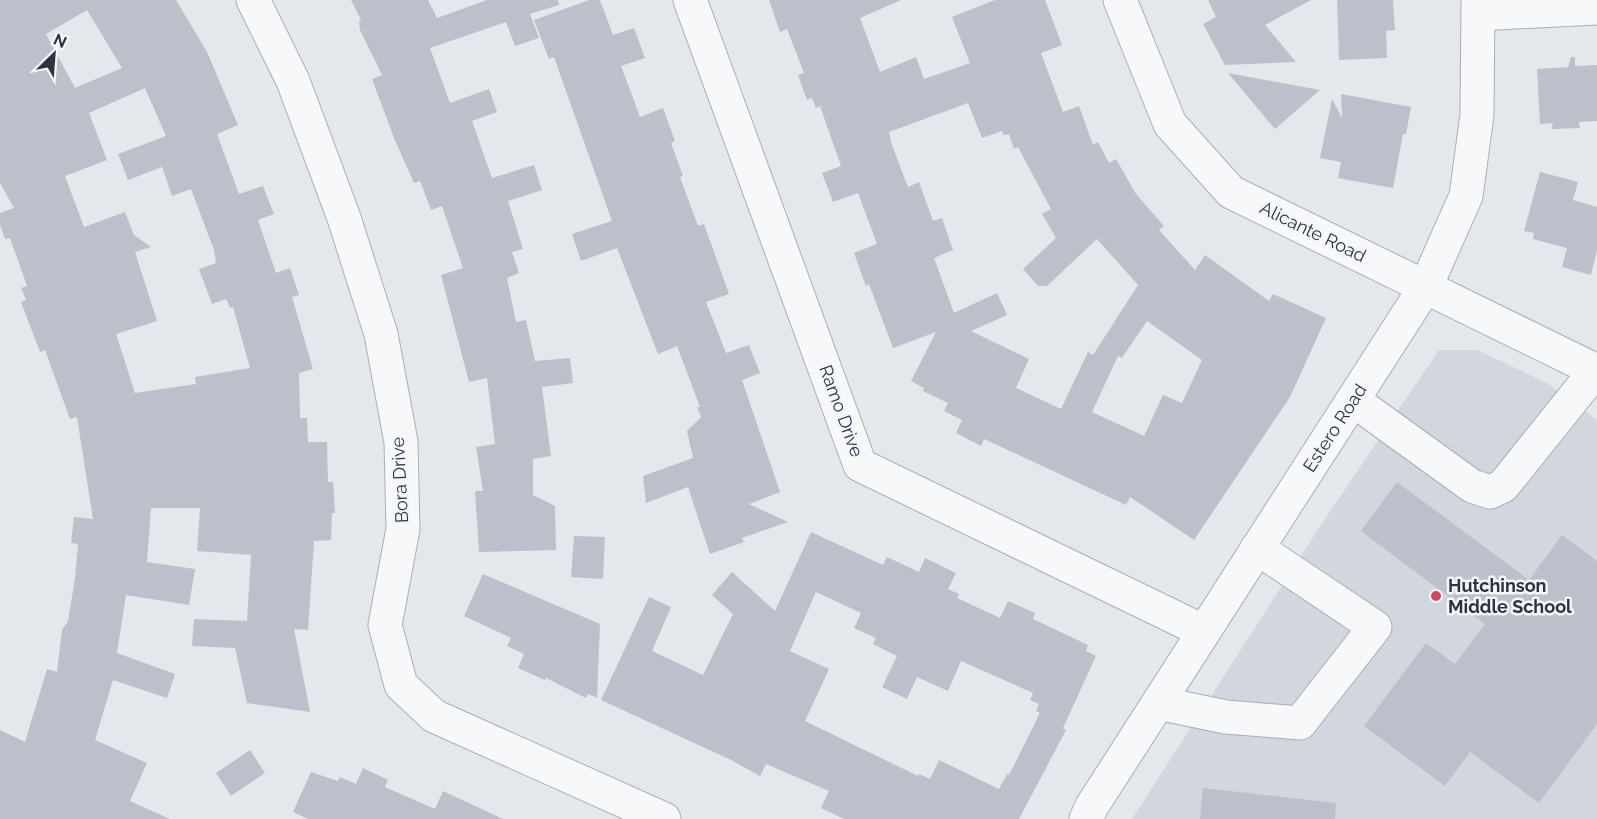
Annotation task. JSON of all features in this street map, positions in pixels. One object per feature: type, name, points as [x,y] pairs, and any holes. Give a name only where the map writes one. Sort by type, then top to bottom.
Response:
[{"type":"street","name":"Bora Drive","points":[[253,0],[293,81],[344,218],[381,334],[401,442],[403,529],[385,625],[400,685],[434,716],[664,819]]},
{"type":"street","name":"Ramo Drive","points":[[690,0],[860,465],[1203,631]]},
{"type":"street","name":"Alicante Road","points":[[1120,0],[1170,124],[1230,192],[1597,370]]},
{"type":"street","name":"Estero Road","points":[[1086,819],[1203,631],[1426,286],[1466,196],[1477,116],[1478,7]]},
{"type":"street","points":[[1478,7],[1597,8]]},
{"type":"street","points":[[1353,400],[1472,486],[1490,492],[1503,486],[1597,370]]},
{"type":"street","points":[[1158,703],[1226,717],[1300,723],[1375,627],[1257,548]]},
{"type":"shaded area","name":"Hutchinson Middle School","points":[[1439,350],[1477,350],[1547,383],[1597,420],[1597,819],[1132,819],[1321,525]]},
{"type":"building","points":[[0,0],[176,0],[207,52],[238,125],[217,134],[239,194],[263,186],[274,214],[258,220],[276,273],[290,268],[299,295],[292,297],[313,369],[299,373],[300,418],[307,418],[308,442],[327,442],[328,482],[333,482],[335,513],[332,513],[331,540],[314,541],[308,630],[294,629],[310,712],[247,703],[235,648],[192,646],[194,619],[247,621],[251,555],[197,551],[200,508],[151,508],[147,562],[195,569],[189,605],[126,595],[117,653],[175,674],[167,698],[113,680],[95,740],[147,763],[130,801],[170,819],[0,819],[0,730],[25,742],[47,669],[57,672],[62,630],[68,621],[75,578],[78,544],[71,543],[74,517],[93,519],[77,417],[70,419],[45,350],[40,352],[21,302],[26,300],[21,288],[27,286],[10,238],[5,239],[0,225],[0,213],[14,208],[0,183]],"holes":[[[87,10],[122,68],[75,88],[46,34]],[[145,88],[166,136],[118,154],[128,180],[162,167],[172,196],[191,189],[214,250],[216,263],[199,269],[212,304],[226,299],[230,308],[233,307],[250,368],[195,377],[196,384],[135,393],[116,334],[157,321],[135,252],[151,247],[134,235],[125,212],[84,227],[65,176],[107,160],[89,113]]]},
{"type":"building","points":[[351,0],[428,0],[437,18],[487,0],[558,0],[559,5],[530,14],[539,38],[515,46],[506,22],[430,48],[450,103],[489,89],[497,112],[472,121],[492,178],[534,165],[542,190],[508,201],[523,249],[512,252],[519,273],[507,278],[516,322],[526,320],[535,361],[570,358],[573,383],[542,387],[551,456],[533,459],[533,495],[555,506],[556,550],[479,552],[475,491],[483,491],[476,447],[495,444],[487,378],[469,382],[441,275],[463,268],[442,206],[431,210],[420,181],[414,183],[394,138],[372,79],[382,75],[360,30],[359,21],[361,20]]},
{"type":"building","points":[[589,0],[600,0],[613,35],[634,28],[645,58],[621,66],[640,117],[663,108],[675,141],[671,143],[683,176],[680,177],[698,226],[704,224],[729,294],[706,302],[726,353],[749,345],[760,373],[742,380],[780,492],[749,504],[788,522],[742,538],[744,542],[710,554],[688,487],[646,503],[643,476],[693,458],[687,431],[701,417],[697,407],[700,407],[677,346],[658,354],[617,248],[581,261],[572,234],[612,221],[554,57],[549,59],[534,20]]},
{"type":"building","points":[[769,0],[901,0],[860,18],[880,72],[916,57],[924,79],[970,63],[952,17],[995,0],[1045,0],[1062,45],[1041,53],[1063,112],[1079,106],[1093,145],[1098,142],[1109,163],[1116,159],[1136,194],[1164,226],[1159,230],[1195,270],[1205,255],[1269,301],[1273,294],[1326,318],[1290,397],[1194,540],[1130,497],[1126,505],[984,439],[981,446],[956,433],[962,420],[944,411],[948,403],[923,391],[924,388],[911,381],[936,332],[893,348],[869,284],[866,286],[854,253],[877,244],[858,193],[833,202],[822,173],[841,166],[820,106],[816,108],[812,98],[807,100],[798,75],[804,73],[787,29],[780,32]],"holes":[[[968,103],[982,138],[1002,131],[1004,135],[1009,134],[1014,149],[1018,147],[1051,209],[1042,214],[1056,238],[1023,269],[1038,286],[1047,286],[1097,239],[1138,285],[1093,355],[1088,352],[1061,409],[1016,388],[1029,359],[971,331],[1007,315],[997,293],[954,313],[934,258],[953,250],[942,218],[933,221],[919,182],[908,187],[892,145],[889,132]],[[1147,321],[1202,360],[1182,403],[1163,395],[1144,436],[1092,412],[1118,356],[1122,358]]]},
{"type":"building","points":[[1208,0],[1311,0],[1265,25],[1296,62],[1225,65],[1203,24],[1216,17]]},
{"type":"building","points":[[1337,0],[1393,0],[1395,30],[1386,31],[1387,58],[1339,60]]},
{"type":"building","points":[[1571,57],[1575,57],[1575,66],[1597,65],[1597,121],[1579,122],[1580,128],[1551,129],[1553,123],[1540,124],[1537,69],[1568,67]]},
{"type":"building","points":[[1228,73],[1320,90],[1275,129]]},
{"type":"building","points":[[1341,94],[1411,107],[1406,134],[1403,134],[1393,188],[1338,178],[1341,162],[1320,158],[1332,99],[1342,118]]},
{"type":"building","points":[[1540,172],[1578,182],[1573,200],[1597,207],[1597,250],[1591,275],[1562,267],[1567,248],[1533,239],[1534,233],[1524,231]]},
{"type":"building","points":[[1397,482],[1529,580],[1562,535],[1597,561],[1597,724],[1539,803],[1470,752],[1445,786],[1364,726],[1426,643],[1455,664],[1485,624],[1361,531]]},
{"type":"building","points":[[811,532],[883,565],[887,557],[919,572],[925,558],[956,573],[948,589],[959,594],[957,598],[1000,618],[1008,601],[1035,613],[1033,619],[1088,645],[1086,651],[1096,656],[1063,728],[1066,730],[1019,819],[844,819],[821,808],[829,791],[766,764],[760,776],[731,760],[601,700],[649,597],[671,607],[652,651],[703,675],[733,614],[712,595],[732,572],[775,611]],"holes":[[[816,592],[861,613],[854,628],[876,638],[873,644],[897,656],[882,687],[907,699],[917,677],[948,691],[961,661],[1033,693],[1030,700],[1039,704],[1036,711],[1040,713],[1009,775],[1007,774],[999,789],[939,760],[930,779],[919,774],[918,776],[805,721],[829,669],[790,651]]]},
{"type":"building","points":[[574,536],[605,537],[603,579],[571,577]]},
{"type":"building","points":[[483,574],[600,624],[597,698],[588,694],[586,698],[546,678],[545,680],[518,668],[524,654],[507,646],[511,638],[464,616]]},
{"type":"building","points":[[250,750],[265,773],[231,796],[216,773]]},
{"type":"building","points":[[363,768],[388,780],[385,787],[435,809],[443,791],[503,819],[308,819],[293,812],[311,772],[338,781],[340,777],[356,784]]},
{"type":"building","points":[[1203,788],[1336,803],[1335,819],[1200,819]]},
{"type":"place","name":"Hutchinson Middle School","points":[[1436,596]]}]
